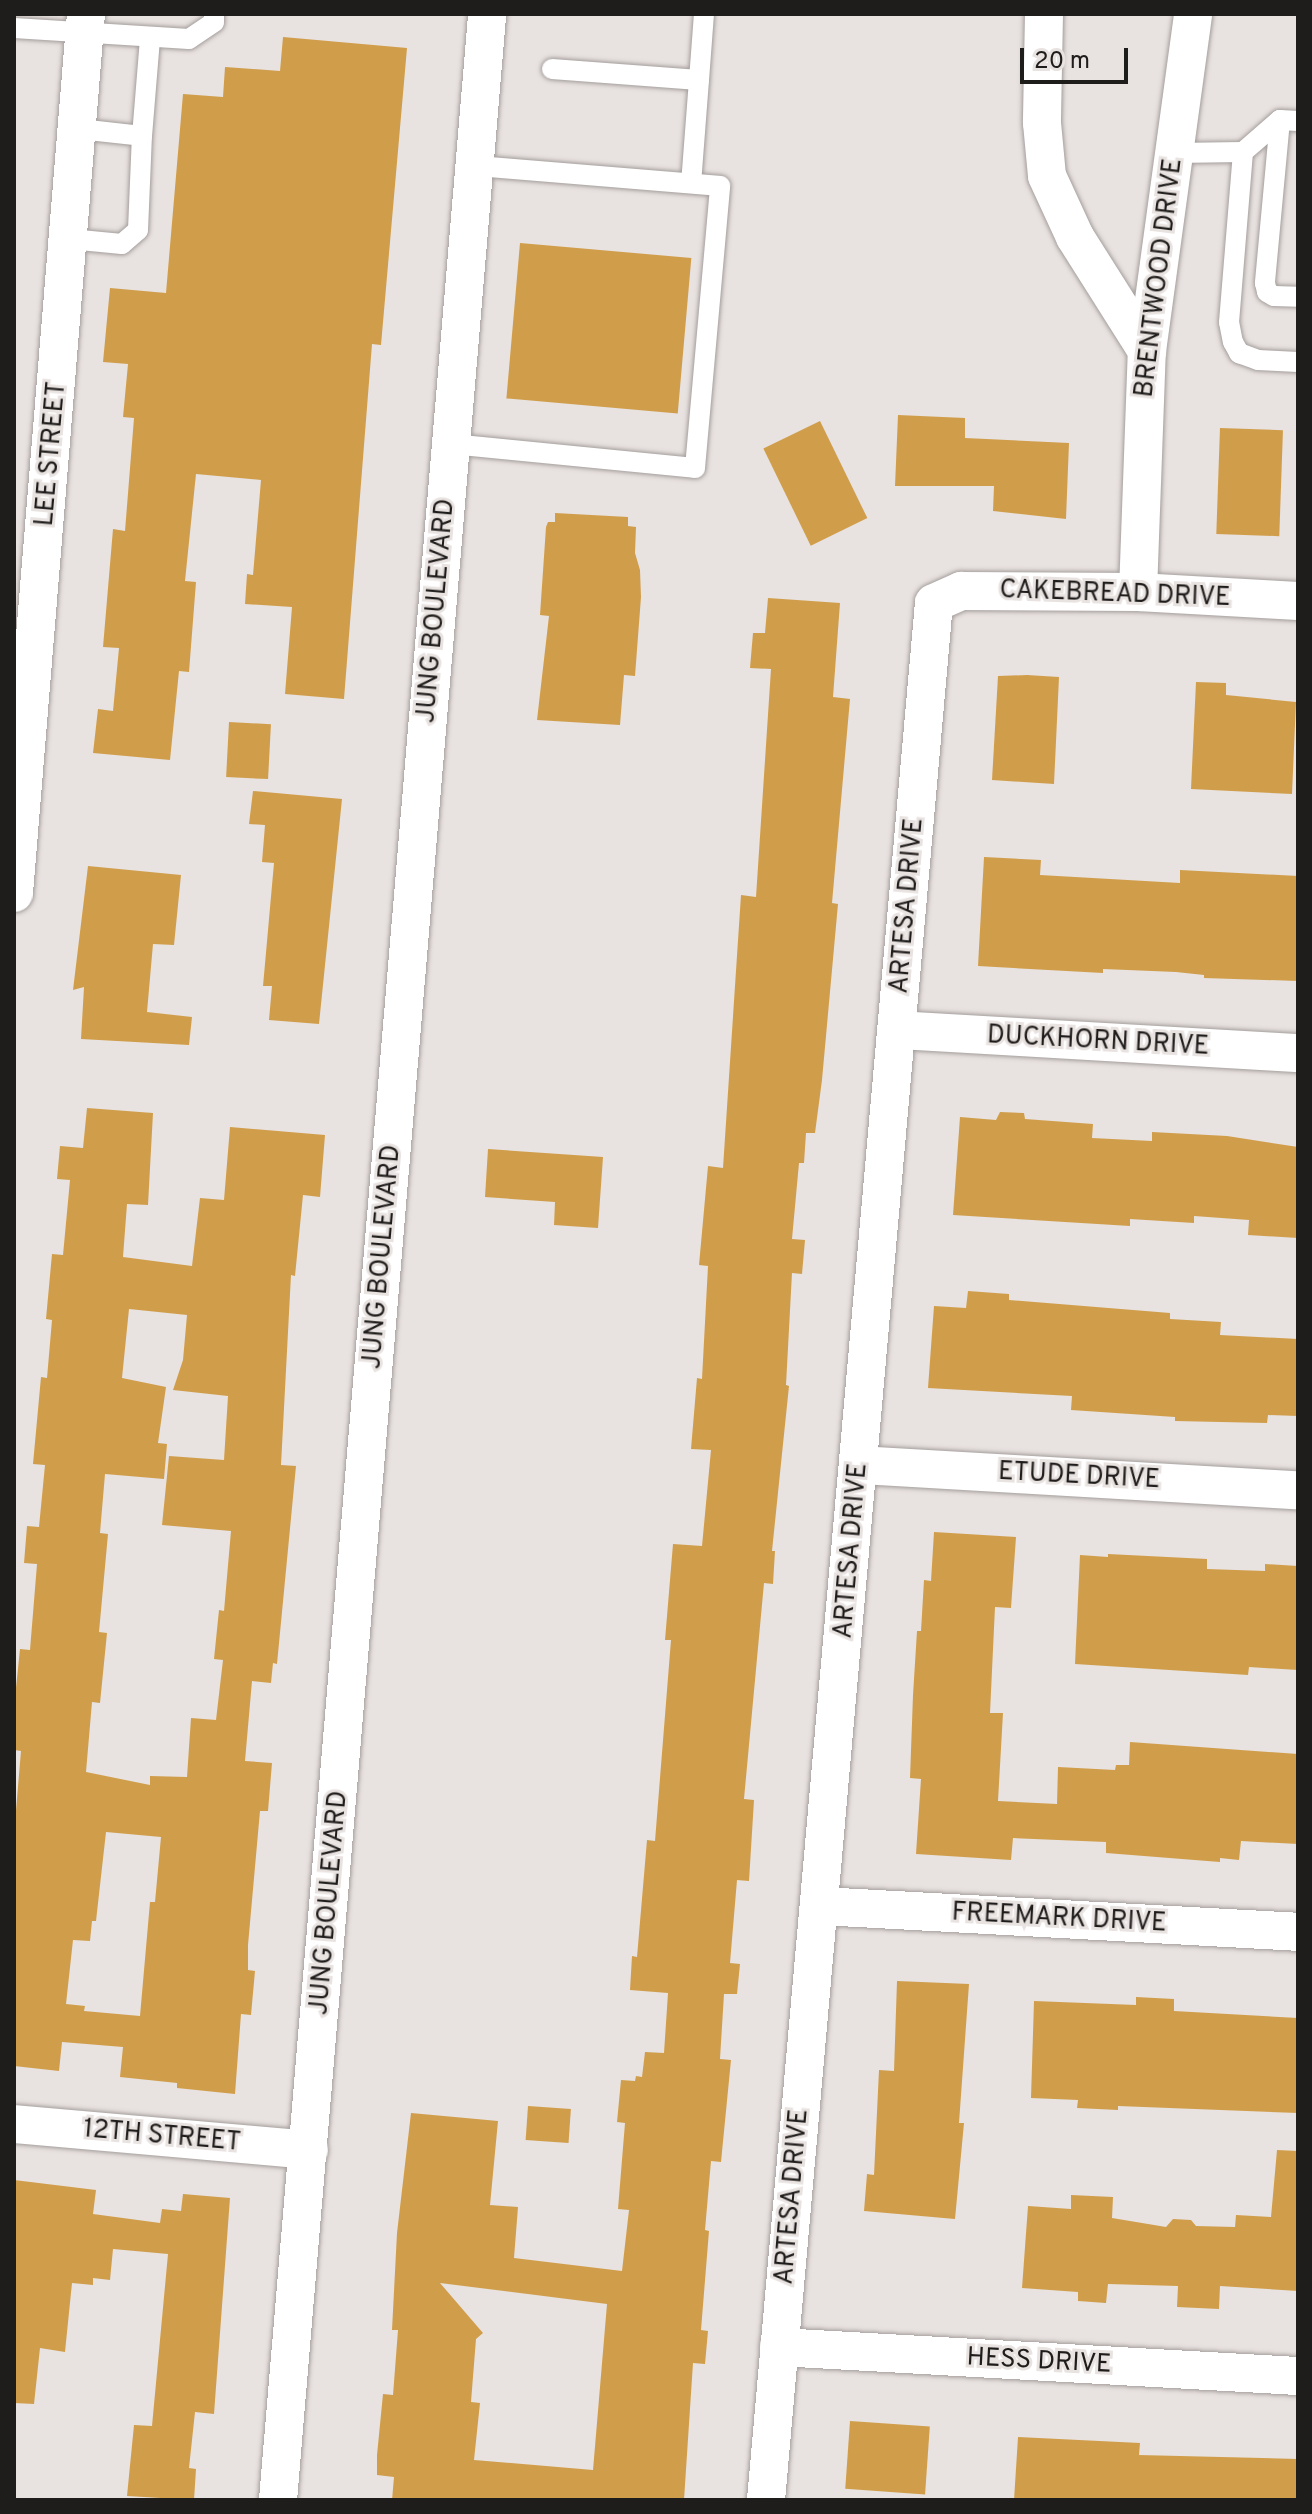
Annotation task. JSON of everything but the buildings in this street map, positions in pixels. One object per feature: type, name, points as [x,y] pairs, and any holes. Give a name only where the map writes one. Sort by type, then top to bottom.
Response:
[{"type":"street","name":"JUNG BOULEVARD","points":[[278,2500],[487,14]]},
{"type":"street","points":[[1044,14],[1042,123],[1047,176],[1075,237],[1147,351]]},
{"type":"street","name":"BRENTWOOD DRIVE","points":[[1138,592],[1147,351],[1193,14]]},
{"type":"street","name":"LEE STREET","points":[[14,893],[86,25]]},
{"type":"street","name":"CAKEBREAD DRIVE","points":[[934,603],[961,591],[1138,592],[1298,601]]},
{"type":"street","name":"ARTESA DRIVE","points":[[766,2500],[934,603]]},
{"type":"street","name":"DUCKHORN DRIVE","points":[[897,1030],[1298,1053]]},
{"type":"street","name":"ETUDE DRIVE","points":[[859,1465],[1298,1490]]},
{"type":"street","name":"FREEMARK DRIVE","points":[[821,1906],[1298,1932]]},
{"type":"street","name":"12TH STREET","points":[[14,2124],[309,2150]]},
{"type":"street","name":"HESS DRIVE","points":[[779,2347],[1298,2376]]},
{"type":"lane","points":[[14,28],[86,25],[150,38],[189,39],[214,22],[214,14]]},
{"type":"lane","points":[[691,183],[704,14]]},
{"type":"lane","points":[[70,239],[122,244],[138,230],[150,38]]},
{"type":"lane","points":[[552,69],[699,80]]},
{"type":"lane","points":[[1174,153],[1243,152],[1289,121]]},
{"type":"lane","points":[[1289,121],[1265,283],[1267,292],[1274,296],[1298,297]]},
{"type":"lane","points":[[79,129],[142,136]]},
{"type":"lane","points":[[1243,152],[1229,322],[1233,342],[1239,353],[1258,360],[1298,362]]},
{"type":"lane","points":[[451,444],[695,468],[720,186],[475,166]]}]
